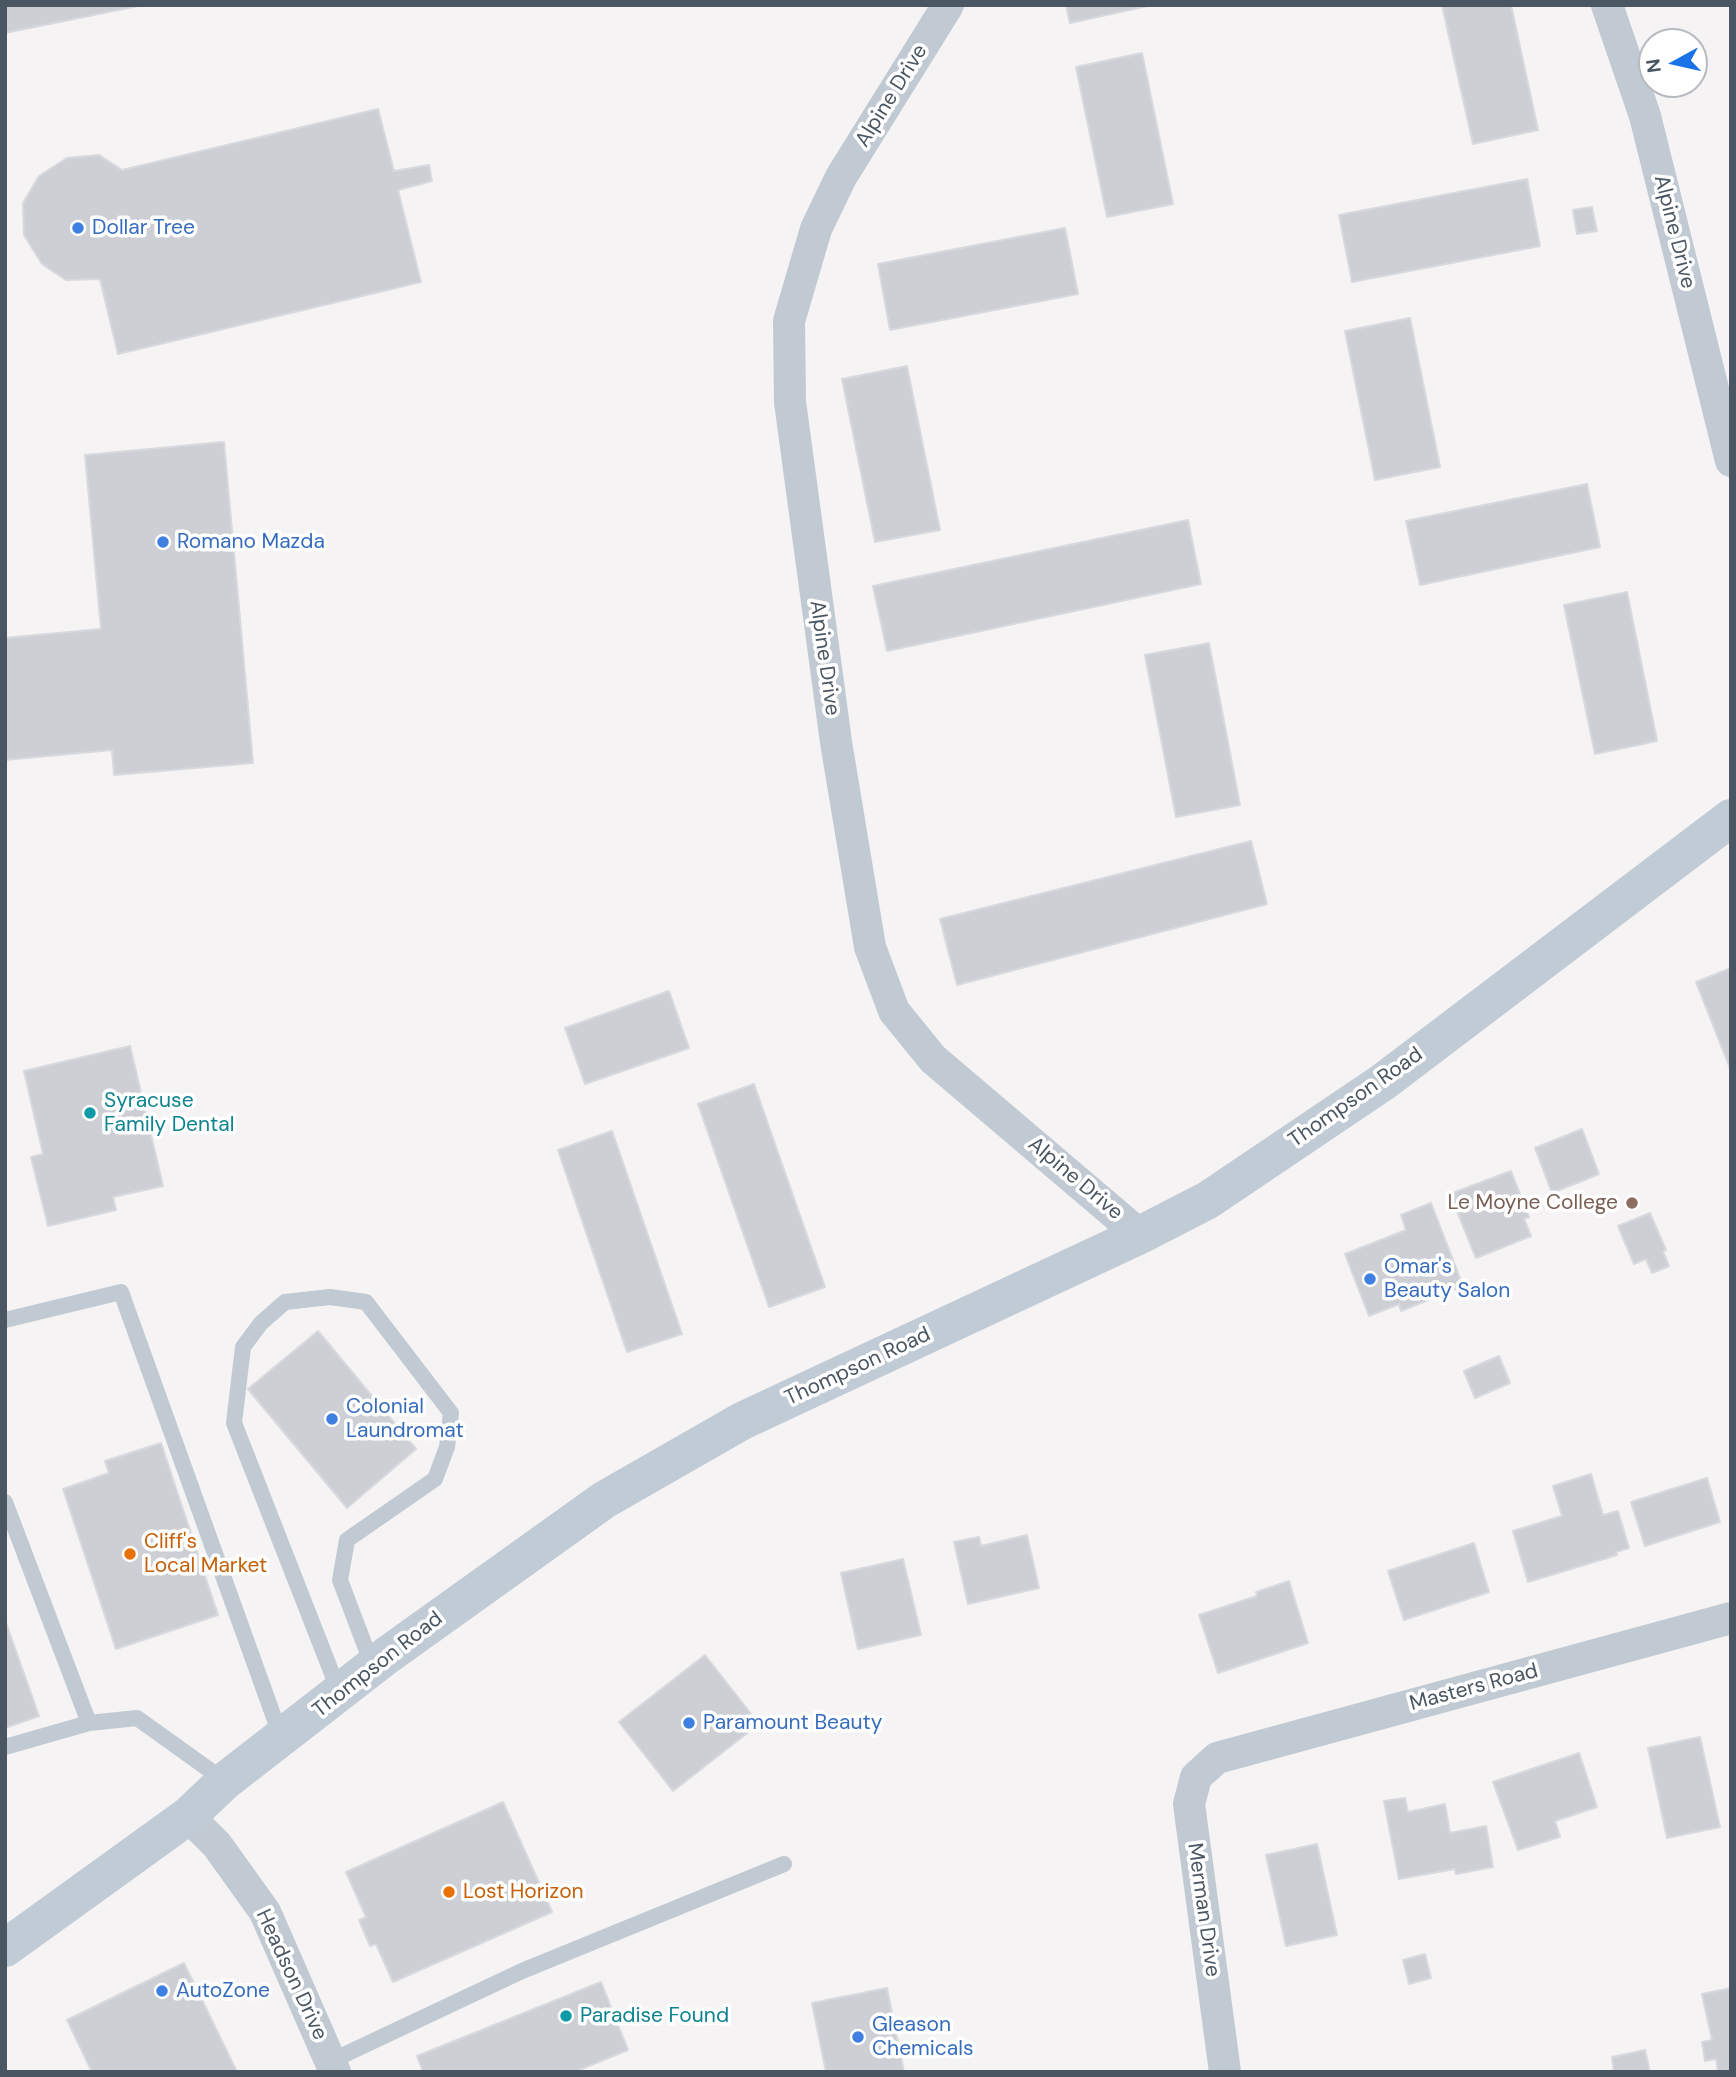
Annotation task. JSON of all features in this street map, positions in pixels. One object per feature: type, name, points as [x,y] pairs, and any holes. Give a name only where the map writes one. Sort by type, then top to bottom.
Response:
[{"type":"street","name":"Alpine Drive","points":[[948,5],[841,177],[816,229],[789,321],[790,402],[836,742],[870,947],[894,1011],[933,1059],[1140,1235]]},
{"type":"street","name":"Alpine Drive","points":[[1607,5],[1645,116],[1731,461]]},
{"type":"street","name":"Thompson Road","points":[[5,1948],[188,1816],[225,1781],[373,1667],[604,1500],[742,1421],[1140,1235],[1208,1200],[1383,1082],[1731,818]]},
{"type":"street","name":"Masters Road","points":[[1217,1758],[1731,1618]]},
{"type":"street","name":"Merman Drive","points":[[1217,1758],[1196,1777],[1189,1804],[1225,2072]]},
{"type":"street","name":"Headson Drive","points":[[188,1816],[217,1845],[265,1912],[333,2066]]},
{"type":"lane","points":[[5,1320],[121,1292],[282,1739]]},
{"type":"lane","points":[[340,1694],[234,1423],[243,1347],[261,1323],[285,1302],[330,1297],[366,1302],[451,1413],[447,1447],[435,1479],[347,1540],[340,1580],[373,1667]]},
{"type":"lane","points":[[5,1502],[89,1723]]},
{"type":"lane","points":[[5,1747],[89,1723],[138,1718],[225,1781]]},
{"type":"lane","points":[[333,2066],[523,1971],[784,1864]]},
{"type":"building","points":[[5,5],[143,5],[5,33]]},
{"type":"building","points":[[1066,5],[1152,5],[1070,23]]},
{"type":"building","points":[[1442,5],[1511,5],[1538,130],[1473,144]]},
{"type":"building","points":[[1142,53],[1173,204],[1107,217],[1076,67]]},
{"type":"building","points":[[378,109],[394,171],[429,165],[432,181],[398,190],[421,282],[118,354],[100,279],[66,280],[42,264],[24,235],[23,203],[39,176],[67,158],[99,155],[122,170]]},
{"type":"building","points":[[1527,179],[1540,246],[1352,282],[1339,215]]},
{"type":"building","points":[[1592,207],[1597,231],[1577,234],[1573,210]]},
{"type":"building","points":[[1065,228],[1078,294],[890,330],[878,264]]},
{"type":"building","points":[[1410,318],[1440,467],[1375,480],[1345,331]]},
{"type":"building","points":[[907,366],[940,530],[875,542],[842,379]]},
{"type":"building","name":"Romano Mazda","points":[[224,442],[253,763],[114,775],[112,750],[5,760],[5,638],[101,629],[85,455]]},
{"type":"building","points":[[1587,484],[1600,547],[1420,585],[1406,521]]},
{"type":"building","points":[[1188,520],[1201,584],[887,651],[873,586]]},
{"type":"building","points":[[1627,592],[1657,741],[1595,754],[1564,605]]},
{"type":"building","points":[[1209,643],[1240,805],[1176,817],[1145,655]]},
{"type":"building","points":[[1251,841],[1267,904],[957,985],[940,919]]},
{"type":"building","points":[[1731,968],[1731,1071],[1696,982]]},
{"type":"building","points":[[669,991],[689,1048],[585,1084],[565,1028]]},
{"type":"building","name":"Syracuse Family Dental","points":[[130,1046],[163,1186],[113,1197],[116,1210],[48,1226],[31,1157],[43,1154],[24,1071]]},
{"type":"building","points":[[754,1084],[825,1287],[769,1307],[698,1104]]},
{"type":"building","points":[[1582,1129],[1599,1174],[1552,1193],[1535,1148]]},
{"type":"building","points":[[612,1131],[682,1334],[627,1352],[558,1150]]},
{"type":"building","points":[[1511,1171],[1529,1217],[1524,1219],[1531,1236],[1476,1258],[1450,1194]]},
{"type":"building","points":[[1431,1203],[1463,1286],[1401,1311],[1399,1304],[1369,1316],[1345,1254],[1406,1230],[1401,1215]]},
{"type":"building","points":[[1650,1213],[1666,1250],[1663,1252],[1669,1266],[1652,1273],[1646,1259],[1634,1264],[1618,1226]]},
{"type":"building","name":"Colonial Laundromat","points":[[318,1331],[416,1449],[347,1508],[248,1389]]},
{"type":"building","points":[[1499,1356],[1510,1383],[1475,1398],[1464,1371]]},
{"type":"building","points":[[161,1443],[218,1615],[116,1649],[63,1489],[109,1473],[105,1461]]},
{"type":"building","points":[[1591,1474],[1603,1515],[1618,1511],[1629,1548],[1616,1552],[1617,1555],[1528,1582],[1513,1531],[1562,1516],[1553,1486]]},
{"type":"building","points":[[1707,1478],[1720,1522],[1645,1546],[1631,1502]]},
{"type":"building","points":[[1027,1535],[1039,1588],[968,1604],[954,1542],[979,1537],[981,1546]]},
{"type":"building","points":[[1474,1543],[1489,1592],[1404,1620],[1388,1571]]},
{"type":"building","points":[[903,1559],[921,1635],[858,1649],[841,1573]]},
{"type":"building","points":[[1289,1581],[1308,1643],[1218,1673],[1199,1615],[1257,1596],[1256,1592]]},
{"type":"building","points":[[5,1620],[39,1716],[5,1728]]},
{"type":"building","name":"Paramount Beauty","points":[[705,1655],[759,1724],[673,1791],[619,1722]]},
{"type":"building","points":[[1700,1737],[1720,1827],[1667,1838],[1648,1748]]},
{"type":"building","points":[[1579,1753],[1597,1807],[1555,1821],[1560,1837],[1518,1850],[1493,1782]]},
{"type":"building","points":[[1405,1798],[1408,1812],[1445,1804],[1450,1833],[1486,1826],[1493,1867],[1456,1874],[1455,1869],[1399,1879],[1384,1801]]},
{"type":"building","name":"Lost Horizon","points":[[503,1802],[552,1912],[393,1982],[376,1944],[370,1946],[359,1920],[366,1917],[346,1872]]},
{"type":"building","points":[[1317,1844],[1337,1935],[1286,1946],[1266,1855]]},
{"type":"building","points":[[1425,1954],[1431,1978],[1409,1984],[1403,1960]]},
{"type":"building","name":"AutoZone","points":[[184,1963],[237,2072],[92,2072],[67,2020]]},
{"type":"building","name":"Paradise Found","points":[[601,1982],[628,2050],[574,2072],[423,2072],[417,2056]]},
{"type":"building","name":"Gleason Chemicals","points":[[887,1988],[904,2072],[826,2072],[812,2003]]},
{"type":"building","points":[[1731,1988],[1731,2072],[1718,2072],[1716,2059],[1705,2061],[1702,2042],[1712,2040],[1702,1994]]},
{"type":"building","points":[[1645,2050],[1650,2072],[1614,2072],[1612,2057]]},
{"type":"place","name":"Dollar Tree","points":[[78,228]]},
{"type":"place","name":"Romano Mazda","points":[[163,542]]},
{"type":"place","name":"Syracuse Family Dental","points":[[90,1113]]},
{"type":"place","name":"Le Moyne College","points":[[1632,1203]]},
{"type":"place","name":"Omar's Beauty Salon","points":[[1370,1279]]},
{"type":"place","name":"Colonial Laundromat","points":[[332,1419]]},
{"type":"place","name":"Cliff's Local Market","points":[[130,1554]]},
{"type":"place","name":"Paramount Beauty","points":[[689,1723]]},
{"type":"place","name":"Lost Horizon","points":[[449,1892]]},
{"type":"place","name":"AutoZone","points":[[162,1991]]},
{"type":"place","name":"Paradise Found","points":[[566,2016]]},
{"type":"place","name":"Gleason Chemicals","points":[[858,2037]]}]
